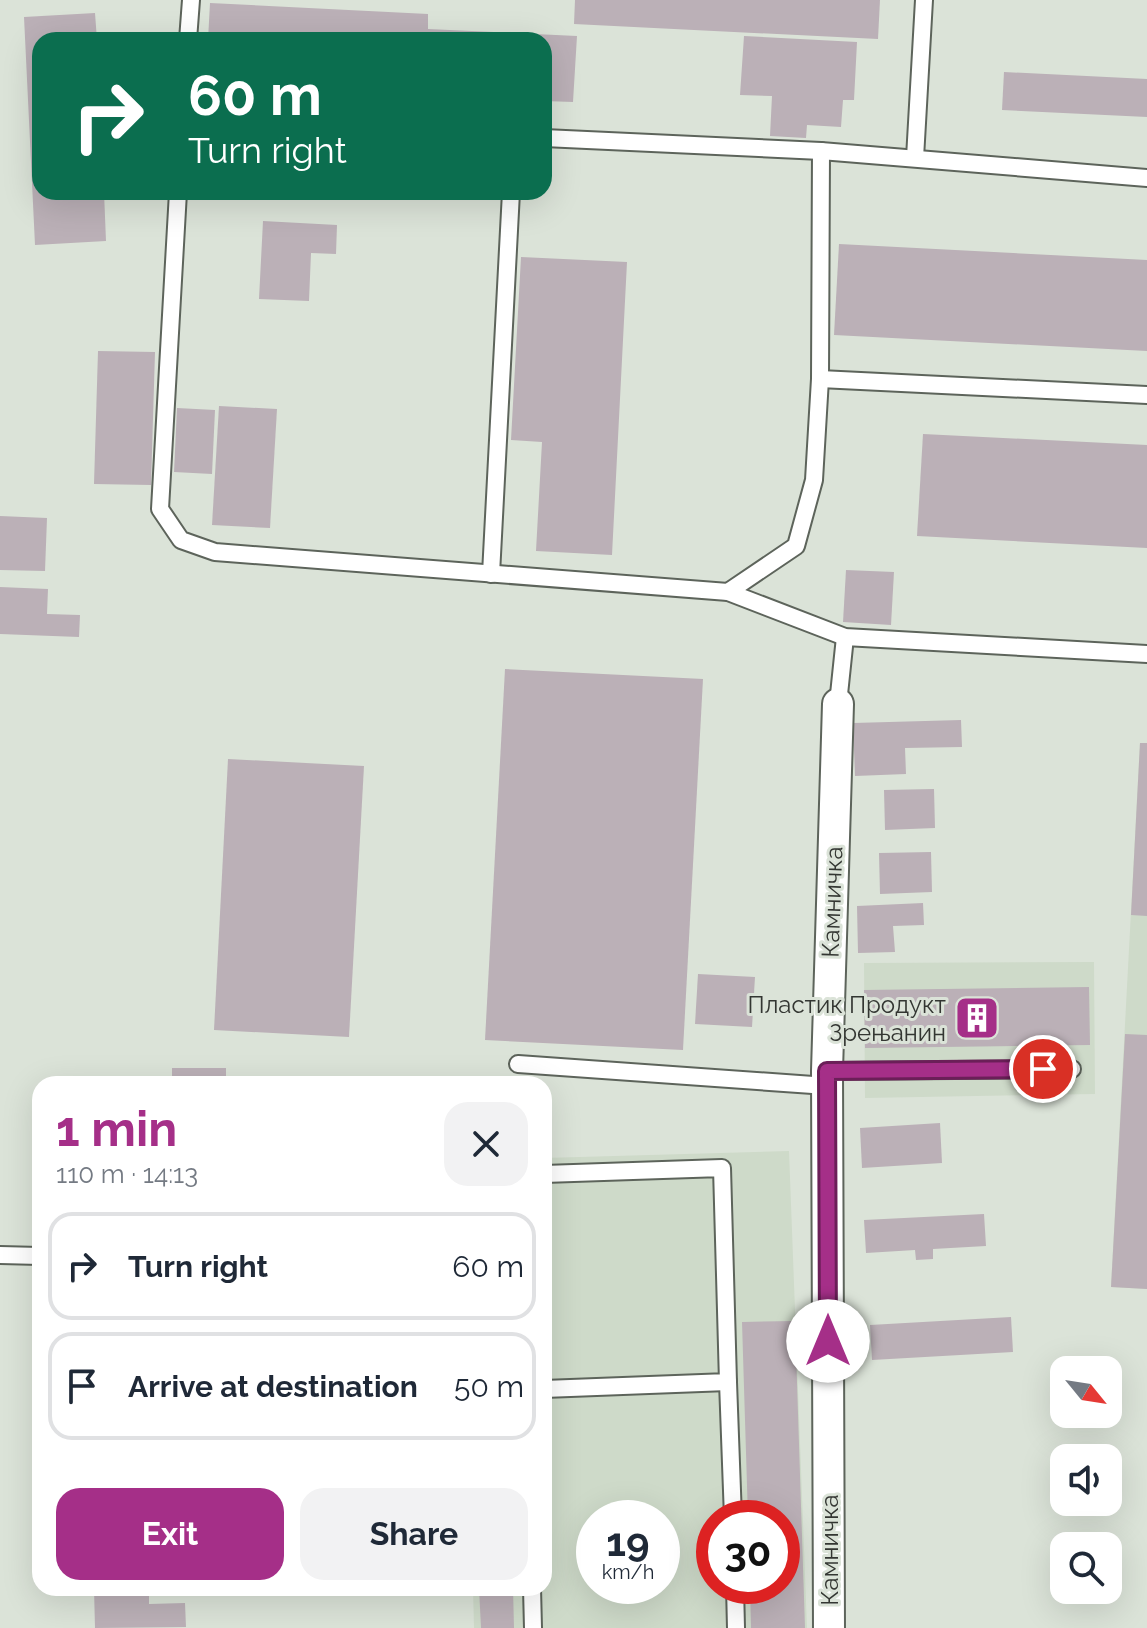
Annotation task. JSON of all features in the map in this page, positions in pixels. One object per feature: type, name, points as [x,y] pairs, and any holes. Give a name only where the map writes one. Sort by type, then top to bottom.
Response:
[{"type":"street","name":"Камничка","points":[[829,1628],[827,1079],[838,704]]},
{"type":"lane","points":[[189,32],[191,0]]},
{"type":"lane","points":[[915,158],[924,0]]},
{"type":"lane","points":[[552,138],[821,151],[1147,178]]},
{"type":"lane","points":[[728,592],[796,546],[814,480],[820,379],[821,151]]},
{"type":"lane","points":[[178,200],[160,509],[181,540],[215,552],[728,592],[845,637],[1147,654]]},
{"type":"lane","points":[[491,574],[511,200]]},
{"type":"lane","points":[[820,379],[1147,395]]},
{"type":"lane","points":[[838,704],[845,637]]},
{"type":"lane","points":[[518,1064],[827,1079],[1072,1069]]},
{"type":"lane","points":[[552,1174],[722,1168],[732,1500]]},
{"type":"lane","points":[[0,1255],[32,1256]]},
{"type":"lane","points":[[552,1389],[728,1382]]},
{"type":"lane","points":[[532,1596],[533,1628]]},
{"type":"lane","points":[[735,1604],[736,1628]]},
{"type":"shaded area","points":[[1140,743],[1147,743],[1147,1289],[1111,1287]]},
{"type":"shaded area","points":[[1094,962],[1095,1094],[865,1098],[864,963]]},
{"type":"shaded area","points":[[789,1151],[807,1628],[474,1628],[473,1596],[552,1596],[552,1158]]},
{"type":"building","points":[[575,0],[880,0],[878,39],[574,24]]},
{"type":"building","points":[[210,3],[428,14],[428,29],[492,32],[208,32]]},
{"type":"building","points":[[95,13],[96,32],[32,32],[32,183],[24,17]]},
{"type":"building","points":[[552,35],[577,36],[573,102],[552,101]]},
{"type":"building","points":[[744,36],[857,42],[854,100],[843,100],[841,127],[807,125],[806,138],[770,136],[772,96],[740,95]]},
{"type":"building","points":[[1004,72],[1147,79],[1147,117],[1002,110]]},
{"type":"building","points":[[33,200],[104,200],[106,241],[35,245]]},
{"type":"building","points":[[263,221],[337,225],[336,254],[311,253],[309,301],[259,299]]},
{"type":"building","points":[[839,244],[1147,260],[1147,351],[834,335]]},
{"type":"building","points":[[521,257],[627,262],[612,555],[536,551],[542,442],[511,440]]},
{"type":"building","points":[[98,351],[155,352],[151,485],[94,484]]},
{"type":"building","points":[[219,406],[277,409],[270,528],[212,525]]},
{"type":"building","points":[[177,408],[215,410],[212,474],[174,472]]},
{"type":"building","points":[[923,434],[1147,445],[1147,548],[917,536]]},
{"type":"building","points":[[0,516],[47,518],[45,571],[0,570]]},
{"type":"building","points":[[846,570],[894,572],[891,625],[843,622]]},
{"type":"building","points":[[0,587],[48,589],[47,614],[80,615],[79,637],[0,634]]},
{"type":"building","points":[[505,669],[703,679],[683,1050],[485,1040]]},
{"type":"building","points":[[961,720],[962,747],[905,748],[906,774],[855,776],[853,723]]},
{"type":"building","points":[[1140,743],[1147,743],[1147,916],[1131,915]]},
{"type":"building","points":[[228,759],[364,766],[349,1037],[214,1030]]},
{"type":"building","points":[[934,789],[935,828],[885,830],[884,790]]},
{"type":"building","points":[[931,852],[932,892],[880,894],[879,853]]},
{"type":"building","points":[[923,903],[924,925],[893,926],[895,952],[858,953],[857,906]]},
{"type":"building","points":[[698,974],[755,977],[752,1027],[695,1024]]},
{"type":"building","name":"Пластик Продукт Зрењанин","points":[[1089,987],[1090,1045],[865,1048],[864,990]]},
{"type":"building","points":[[1125,1034],[1147,1035],[1147,1289],[1111,1287]]},
{"type":"building","points":[[172,1068],[226,1068],[226,1076],[172,1076]]},
{"type":"building","points":[[940,1123],[942,1163],[862,1168],[860,1128]]},
{"type":"building","points":[[984,1214],[986,1246],[933,1249],[933,1259],[916,1260],[915,1250],[866,1253],[864,1220]]},
{"type":"building","points":[[1011,1317],[1013,1352],[872,1360],[870,1325]]},
{"type":"building","points":[[795,1321],[805,1628],[751,1628],[750,1604],[800,1604],[800,1500],[747,1500],[742,1322]]},
{"type":"building","points":[[94,1596],[149,1596],[149,1604],[185,1603],[186,1627],[95,1628]]},
{"type":"building","points":[[479,1596],[513,1596],[514,1628],[481,1628]]},
{"type":"place","name":"Пластик Продукт Зрењанин","points":[[977,1018]]},
{"type":"route","points":[[828,1341],[827,1071],[1043,1069]]}]
